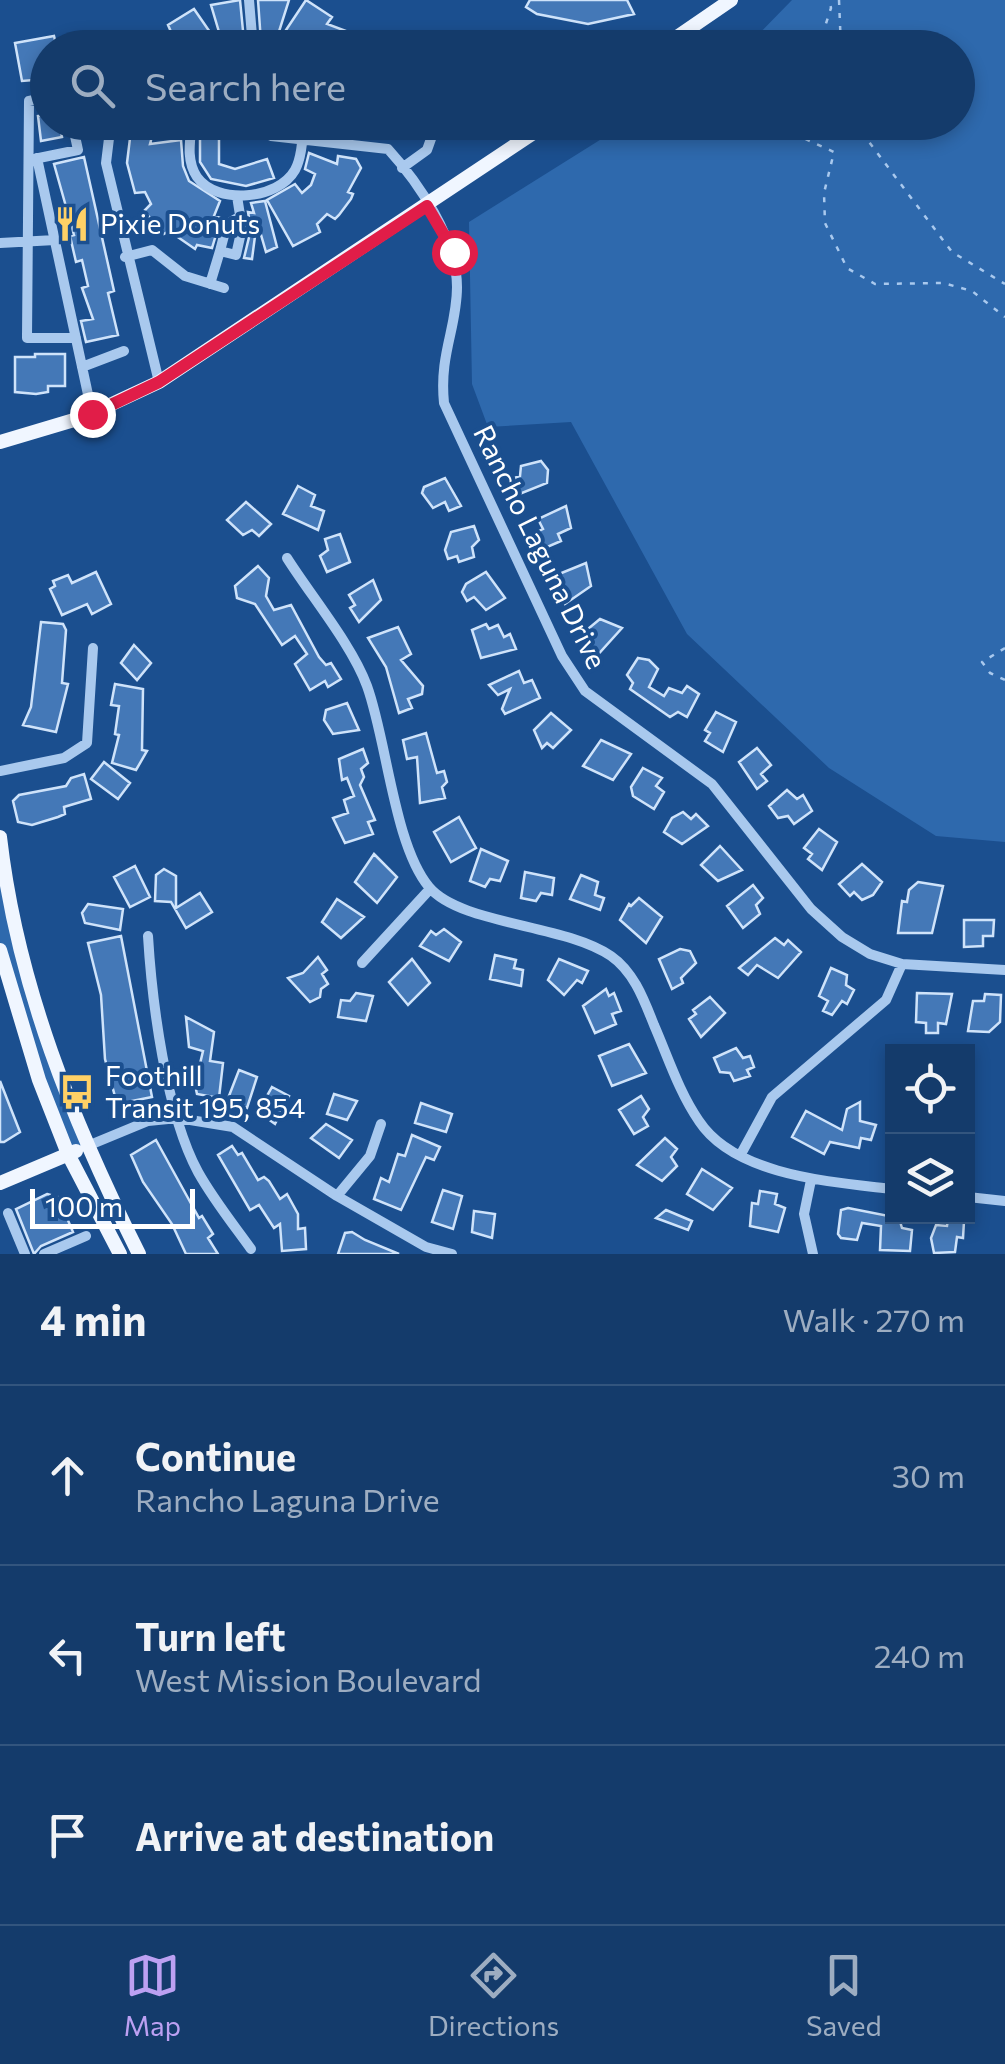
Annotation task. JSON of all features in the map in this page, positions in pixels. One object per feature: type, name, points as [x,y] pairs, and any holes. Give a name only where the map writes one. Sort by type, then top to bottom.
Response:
[{"type":"main road","points":[[687,30],[731,0]]},
{"type":"main road","points":[[0,442],[92,414],[159,382],[524,140]]},
{"type":"main road","points":[[0,837],[41,1020],[86,1147],[139,1254]]},
{"type":"main road","points":[[0,950],[39,1080],[68,1154],[120,1254]]},
{"type":"main road","points":[[0,1183],[86,1147]]},
{"type":"street","points":[[249,0],[252,30]]},
{"type":"street","points":[[32,140],[27,338],[76,338]]},
{"type":"street","points":[[33,159],[78,150],[76,140]]},
{"type":"street","points":[[109,140],[106,163],[125,257],[159,382]]},
{"type":"street","points":[[190,140],[189,159],[196,176],[207,187],[237,196],[274,189],[295,171],[302,140]]},
{"type":"street","points":[[318,140],[388,149],[402,168],[433,140]]},
{"type":"street","points":[[33,159],[55,240],[92,414]]},
{"type":"street","name":"Rancho Laguna Drive","points":[[402,168],[454,252],[457,290],[441,368],[444,403],[562,656],[585,691],[712,784],[822,918],[870,954],[902,964],[1005,970]]},
{"type":"street","points":[[210,284],[220,250],[236,256],[242,228],[237,196]]},
{"type":"street","points":[[0,243],[55,240]]},
{"type":"street","points":[[125,257],[152,250],[176,271],[224,288]]},
{"type":"street","points":[[82,367],[124,351]]},
{"type":"street","points":[[287,558],[365,680],[407,844],[430,889],[474,912],[588,940],[622,963],[640,990],[700,1124],[718,1143],[811,1180],[885,1188]]},
{"type":"street","points":[[0,770],[64,758],[87,742],[93,648]]},
{"type":"street","points":[[362,963],[430,889]]},
{"type":"street","points":[[148,936],[151,988],[178,1118],[197,1170],[251,1250]]},
{"type":"street","points":[[741,1154],[772,1097],[886,1000],[902,964]]},
{"type":"street","points":[[86,1147],[148,1121],[178,1118],[233,1126],[337,1196],[426,1247],[452,1254]]},
{"type":"street","points":[[337,1196],[370,1156],[381,1124]]},
{"type":"street","points":[[811,1180],[804,1214],[812,1254]]},
{"type":"street","points":[[975,1197],[1005,1200]]},
{"type":"street","points":[[8,1212],[24,1254]]},
{"type":"street","points":[[44,1254],[86,1236]]},
{"type":"path","points":[[824,30],[831,0]]},
{"type":"path","points":[[839,0],[840,30]]},
{"type":"path","points":[[808,140],[834,152],[824,193],[826,223],[847,268],[875,284],[943,284],[972,290],[1005,317]]},
{"type":"path","points":[[868,140],[952,252],[1005,284]]},
{"type":"path","points":[[1005,648],[982,662],[990,673],[1005,680]]},
{"type":"shaded area","points":[[792,0],[1005,0],[1005,842],[936,836],[829,768],[687,634],[571,422],[488,427],[472,384],[469,222],[600,140],[975,140],[975,30],[763,30]]},
{"type":"shaded area","points":[[0,846],[13,919],[82,1146],[70,1150],[21,1014],[0,942]]},
{"type":"building","points":[[240,0],[243,30],[218,30],[211,5]]},
{"type":"building","points":[[258,0],[289,0],[279,30],[260,30]]},
{"type":"building","points":[[306,0],[332,17],[327,24],[343,30],[286,30]]},
{"type":"building","points":[[530,0],[627,0],[634,14],[588,24],[537,14],[526,7]]},
{"type":"building","points":[[194,9],[209,30],[170,30],[168,25]]},
{"type":"building","points":[[30,40],[30,80],[22,81],[15,43]]},
{"type":"building","points":[[130,140],[151,140],[150,144],[181,140],[183,166],[189,181],[220,201],[214,216],[221,218],[212,248],[197,245],[195,249],[169,231],[164,234],[144,211],[151,204],[145,192],[135,193],[127,163]]},
{"type":"building","points":[[200,140],[219,140],[219,164],[235,169],[267,159],[274,178],[246,186],[211,179],[200,162]]},
{"type":"building","points":[[309,153],[337,164],[338,156],[356,159],[361,168],[348,192],[353,194],[351,199],[339,215],[335,219],[327,214],[317,224],[320,232],[293,246],[267,200],[295,184],[302,193],[311,185],[315,174],[305,169]]},
{"type":"building","points":[[84,157],[114,291],[108,293],[118,335],[86,342],[81,321],[93,319],[82,288],[88,286],[82,260],[76,262],[70,236],[74,235],[54,164]]},
{"type":"building","points":[[265,201],[277,247],[266,252],[257,221],[252,259],[244,258],[251,229],[248,212],[254,213],[251,203]]},
{"type":"building","points":[[65,354],[65,386],[48,386],[48,392],[36,394],[15,392],[15,357]]},
{"type":"building","points":[[541,461],[548,470],[547,483],[517,495],[514,478],[520,476],[521,466]]},
{"type":"building","points":[[445,478],[461,506],[449,511],[445,502],[433,508],[422,493],[424,487]]},
{"type":"building","points":[[298,486],[315,495],[311,506],[324,511],[318,530],[283,514]]},
{"type":"building","points":[[246,502],[271,524],[259,536],[252,530],[243,535],[227,520]]},
{"type":"building","points":[[566,506],[571,528],[558,534],[561,541],[545,548],[537,532],[543,529],[538,519]]},
{"type":"building","points":[[474,526],[479,540],[472,547],[474,557],[459,562],[457,556],[448,559],[445,550],[451,532]]},
{"type":"building","points":[[340,534],[350,562],[327,572],[320,556],[328,550],[325,539]]},
{"type":"building","points":[[586,563],[591,586],[565,604],[558,589],[564,587],[559,574]]},
{"type":"building","points":[[258,566],[269,578],[266,596],[274,610],[291,605],[319,657],[326,665],[331,663],[341,679],[328,687],[325,681],[310,690],[295,664],[307,654],[295,636],[282,645],[255,604],[237,598],[235,586]]},
{"type":"building","points":[[96,572],[111,604],[92,614],[87,604],[62,615],[50,589],[55,586],[53,581],[68,575],[72,583]]},
{"type":"building","points":[[486,572],[505,598],[486,610],[474,597],[467,601],[462,592],[466,584]]},
{"type":"building","points":[[373,580],[381,600],[359,622],[350,608],[355,605],[349,595]]},
{"type":"building","points":[[600,619],[622,628],[593,660],[579,643],[587,637],[583,633]]},
{"type":"building","points":[[41,622],[63,624],[66,630],[62,683],[68,684],[56,732],[23,725],[31,707]]},
{"type":"building","points":[[486,624],[489,629],[498,625],[504,637],[510,634],[516,649],[481,658],[472,630]]},
{"type":"building","points":[[398,627],[411,654],[401,660],[423,686],[422,694],[408,699],[412,708],[399,713],[386,667],[368,638]]},
{"type":"building","points":[[134,645],[151,663],[137,680],[121,663]]},
{"type":"building","points":[[638,658],[649,660],[658,669],[649,687],[664,696],[669,688],[682,693],[687,686],[699,694],[687,717],[678,712],[670,717],[630,689],[633,683],[627,675]]},
{"type":"building","points":[[519,671],[524,683],[532,680],[540,698],[505,714],[502,709],[510,689],[498,695],[489,685]]},
{"type":"building","points":[[115,684],[143,689],[142,750],[147,751],[136,770],[112,763],[119,735],[115,734],[119,706],[111,705]]},
{"type":"building","points":[[347,703],[359,730],[333,734],[324,720],[326,710]]},
{"type":"building","points":[[716,712],[736,722],[723,752],[705,741],[710,733],[705,730]]},
{"type":"building","points":[[551,713],[571,730],[553,748],[547,743],[542,748],[534,730]]},
{"type":"building","points":[[426,733],[437,773],[444,771],[447,782],[442,787],[445,798],[420,803],[417,757],[407,759],[403,740]]},
{"type":"building","points":[[601,740],[631,754],[613,780],[583,766]]},
{"type":"building","points":[[757,748],[771,765],[761,774],[767,781],[757,789],[739,762]]},
{"type":"building","points":[[363,749],[368,763],[361,769],[364,777],[360,785],[375,820],[368,822],[373,834],[345,843],[333,818],[348,813],[344,800],[354,796],[347,778],[342,780],[339,759]]},
{"type":"building","points":[[104,762],[130,783],[118,799],[91,779]]},
{"type":"building","points":[[643,768],[662,778],[656,786],[664,792],[654,809],[633,796],[631,787]]},
{"type":"building","points":[[84,774],[91,799],[64,807],[65,814],[58,817],[32,825],[18,822],[13,801],[19,795],[66,786],[71,778]]},
{"type":"building","points":[[787,790],[797,799],[803,795],[812,811],[794,824],[788,816],[778,818],[769,806]]},
{"type":"building","points":[[683,812],[691,819],[696,814],[708,826],[682,844],[664,832],[672,818]]},
{"type":"building","points":[[459,817],[476,848],[451,862],[434,832]]},
{"type":"building","points":[[819,829],[837,842],[822,870],[808,859],[812,854],[804,848]]},
{"type":"building","points":[[720,846],[742,870],[718,881],[701,865]]},
{"type":"building","points":[[481,849],[508,861],[500,881],[490,879],[485,887],[470,881]]},
{"type":"building","points":[[374,854],[397,877],[377,903],[355,882]]},
{"type":"building","points":[[862,864],[882,882],[873,895],[862,900],[854,892],[850,896],[839,884]]},
{"type":"building","points":[[135,866],[150,897],[130,907],[114,877]]},
{"type":"building","points":[[164,869],[176,876],[176,908],[200,893],[212,912],[186,928],[171,902],[155,901],[156,875]]},
{"type":"building","points":[[525,872],[554,878],[552,895],[541,893],[536,901],[521,898]]},
{"type":"building","points":[[581,875],[598,882],[595,895],[604,898],[600,910],[570,899]]},
{"type":"building","points":[[918,882],[943,886],[932,933],[898,933],[902,901],[907,902],[909,890]]},
{"type":"building","points":[[753,885],[763,898],[756,905],[760,914],[743,928],[727,906]]},
{"type":"building","points":[[639,898],[662,917],[646,943],[620,920],[629,904]]},
{"type":"building","points":[[337,899],[364,917],[341,938],[322,922]]},
{"type":"building","points":[[88,904],[123,909],[120,930],[85,923],[82,913]]},
{"type":"building","points":[[964,920],[994,920],[993,936],[983,936],[983,946],[964,947]]},
{"type":"building","points":[[444,929],[461,942],[449,961],[420,946],[431,931],[436,935]]},
{"type":"building","points":[[121,936],[152,1097],[117,1104],[105,1059],[101,995],[88,943]]},
{"type":"building","points":[[775,938],[784,945],[788,940],[801,952],[778,978],[757,965],[748,975],[739,968]]},
{"type":"building","points":[[680,949],[690,951],[696,963],[681,978],[683,983],[672,989],[659,959]]},
{"type":"building","points":[[495,955],[516,960],[514,968],[523,970],[521,986],[490,979]]},
{"type":"building","points":[[318,957],[327,970],[322,974],[328,984],[321,989],[320,997],[310,1002],[288,978],[303,973]]},
{"type":"building","points":[[412,959],[430,983],[408,1005],[389,982]]},
{"type":"building","points":[[559,959],[588,971],[582,983],[577,980],[564,995],[548,980]]},
{"type":"building","points":[[831,968],[847,975],[846,985],[854,990],[847,1004],[842,1001],[832,1015],[823,1011],[828,1001],[819,996]]},
{"type":"building","points":[[606,989],[609,996],[614,993],[621,1011],[612,1014],[616,1024],[595,1033],[583,1006]]},
{"type":"building","points":[[356,993],[373,996],[366,1021],[338,1017],[341,1000],[350,1001]]},
{"type":"building","points":[[917,993],[952,994],[946,1024],[938,1023],[938,1033],[926,1033],[926,1023],[916,1022]]},
{"type":"building","points":[[985,994],[1001,995],[1000,1022],[989,1032],[968,1031],[973,1001],[984,1001]]},
{"type":"building","points":[[710,997],[725,1013],[701,1037],[689,1019],[696,1014],[693,1010]]},
{"type":"building","points":[[186,1017],[214,1032],[210,1061],[223,1063],[219,1098],[197,1094],[195,1085],[203,1051],[189,1047]]},
{"type":"building","points":[[629,1044],[646,1073],[612,1086],[599,1056]]},
{"type":"building","points":[[736,1048],[743,1058],[750,1056],[754,1067],[747,1070],[750,1076],[734,1081],[730,1073],[720,1072],[714,1058]]},
{"type":"building","points":[[239,1070],[257,1077],[247,1108],[227,1101]]},
{"type":"building","points":[[0,1081],[20,1132],[4,1142],[0,1142]]},
{"type":"building","points":[[272,1087],[289,1096],[275,1124],[258,1112]]},
{"type":"building","points":[[334,1094],[357,1101],[347,1120],[327,1114]]},
{"type":"building","points":[[641,1096],[649,1109],[643,1117],[648,1126],[634,1134],[619,1110]]},
{"type":"building","points":[[860,1102],[860,1121],[876,1125],[871,1140],[861,1138],[859,1148],[830,1142],[824,1154],[792,1137],[806,1111],[842,1130],[847,1109]]},
{"type":"building","points":[[421,1103],[452,1114],[446,1132],[415,1123]]},
{"type":"building","points":[[326,1124],[352,1140],[339,1158],[311,1138]]},
{"type":"building","points":[[412,1135],[440,1147],[434,1160],[426,1157],[401,1210],[374,1199],[381,1178],[389,1182],[398,1154],[405,1156]]},
{"type":"building","points":[[665,1138],[677,1149],[671,1157],[677,1166],[662,1181],[637,1165]]},
{"type":"building","points":[[156,1140],[199,1218],[202,1216],[213,1234],[208,1238],[218,1254],[186,1254],[172,1224],[143,1182],[131,1155]]},
{"type":"building","points":[[232,1146],[238,1155],[242,1153],[258,1180],[264,1177],[269,1181],[280,1199],[287,1194],[298,1214],[298,1229],[305,1228],[306,1249],[282,1251],[280,1224],[274,1228],[259,1205],[250,1210],[218,1155]]},
{"type":"building","points":[[702,1169],[732,1188],[713,1210],[687,1194]]},
{"type":"building","points":[[443,1190],[462,1196],[453,1229],[432,1222]]},
{"type":"building","points":[[760,1191],[777,1194],[775,1204],[785,1208],[778,1232],[750,1226],[752,1203],[758,1204]]},
{"type":"building","points":[[47,1194],[58,1197],[73,1232],[41,1246],[34,1254],[16,1209]]},
{"type":"building","points":[[666,1210],[692,1221],[688,1230],[656,1218]]},
{"type":"building","points":[[841,1210],[885,1215],[885,1224],[901,1224],[912,1230],[910,1251],[880,1250],[881,1226],[862,1223],[857,1240],[841,1238]]},
{"type":"building","points":[[474,1211],[495,1214],[492,1238],[472,1232]]},
{"type":"building","points":[[964,1224],[963,1238],[957,1237],[955,1252],[934,1253],[931,1238],[936,1225]]},
{"type":"building","points":[[352,1232],[399,1254],[338,1254],[345,1233]]},
{"type":"place","name":"Pixie Donuts","points":[[72,224]]},
{"type":"place","name":"Foothill Transit 195, 854","points":[[77,1092]]},
{"type":"route","points":[[92,414],[159,382],[427,206],[454,252]]}]
